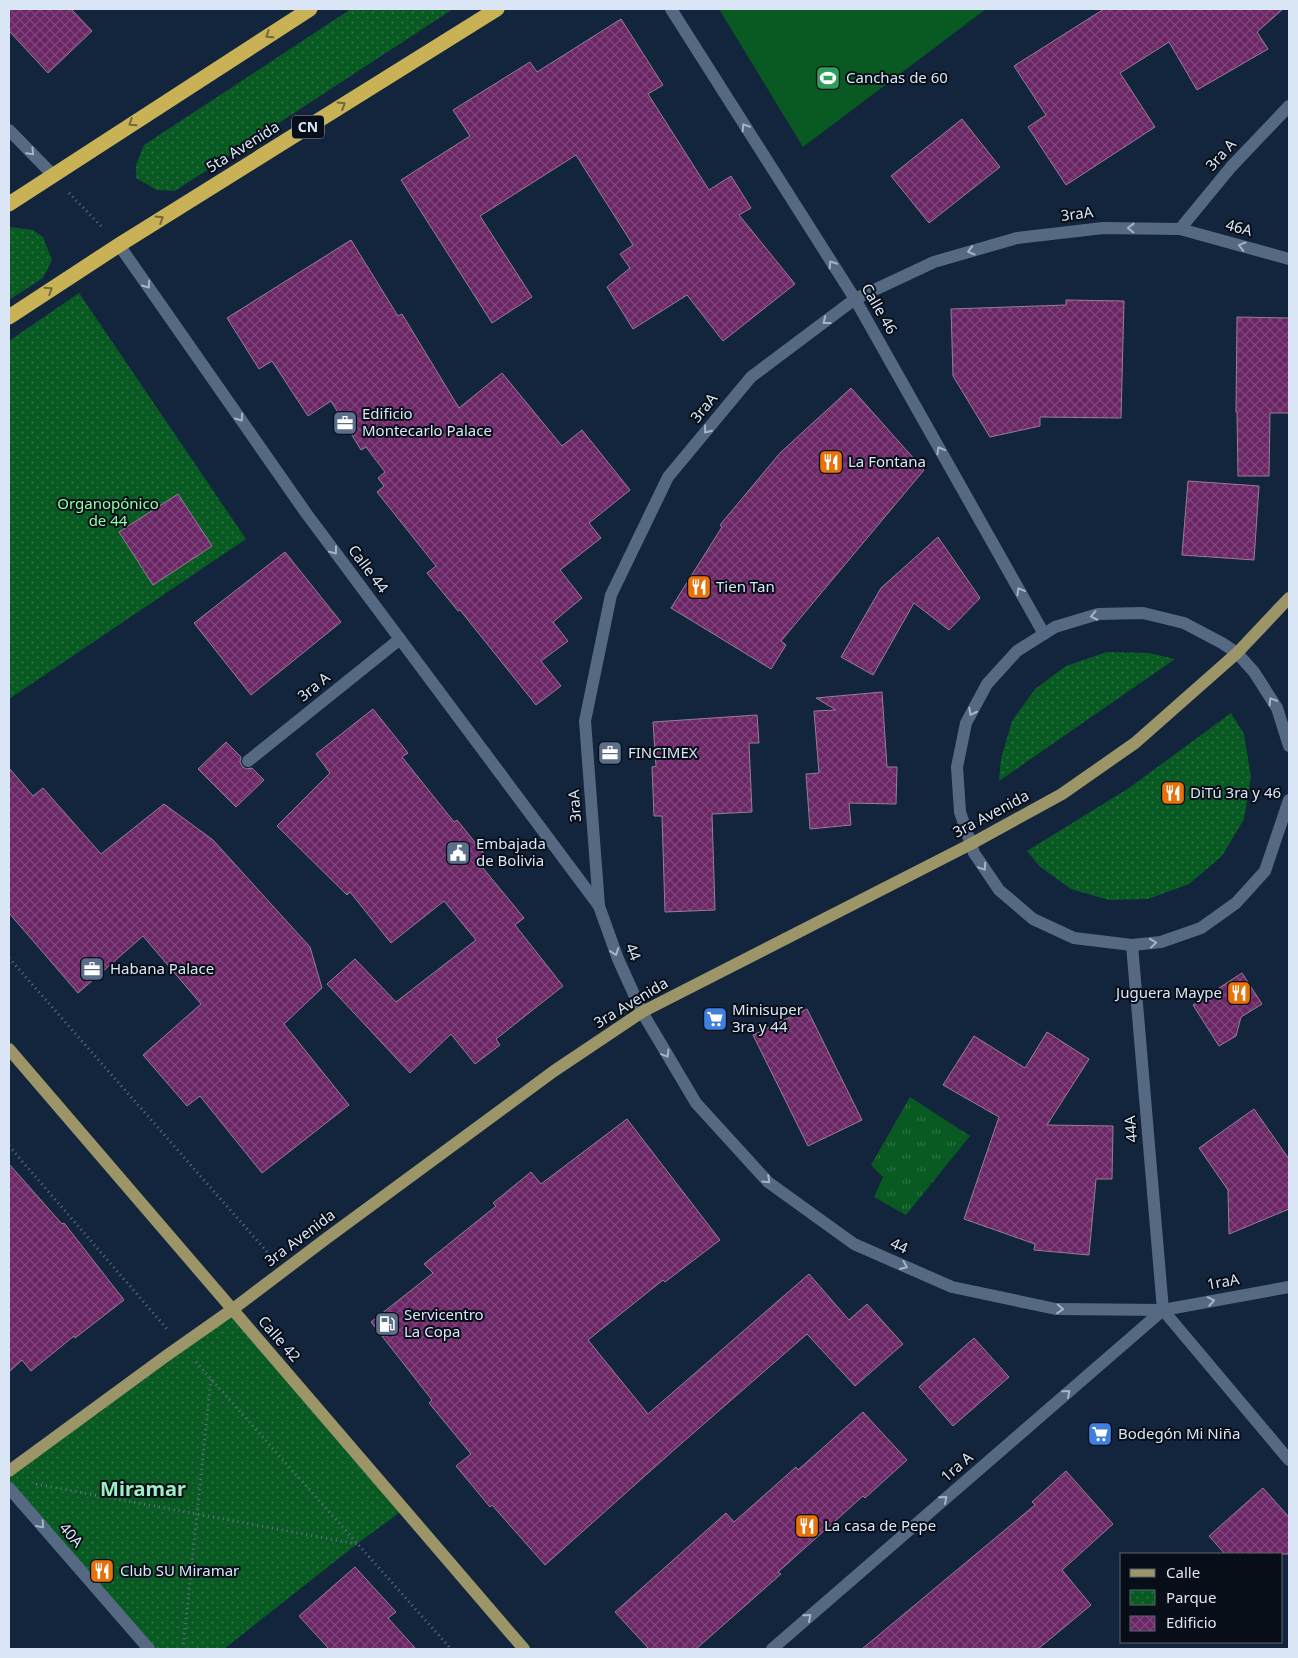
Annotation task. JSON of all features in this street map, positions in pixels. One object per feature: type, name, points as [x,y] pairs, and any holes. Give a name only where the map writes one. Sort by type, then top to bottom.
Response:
[{"type":"highway","points":[[9,204],[310,9]]},
{"type":"highway","name":"5ta Avenida","points":[[9,317],[119,245],[497,9]]},
{"type":"main road","name":"3ra Avenida","points":[[9,1471],[232,1310],[554,1071],[642,1012],[971,844],[1062,794],[1127,748],[1237,653],[1289,598]]},
{"type":"main road","name":"Calle 42","points":[[9,1049],[524,1649]]},
{"type":"street","name":"Calle 46","points":[[671,9],[855,299],[1044,634]]},
{"type":"street","name":"3ra A","points":[[1180,229],[1231,167],[1289,106]]},
{"type":"street","points":[[9,130],[53,175]]},
{"type":"street","name":"3raA","points":[[599,906],[584,722],[611,595],[668,477],[751,377],[855,299],[934,262],[1017,238],[1103,228],[1180,229]]},
{"type":"street","name":"46A","points":[[1180,229],[1289,259]]},
{"type":"street","name":"Calle 44","points":[[119,245],[306,513],[599,906]]},
{"type":"street","points":[[1289,746],[1277,708],[1254,672],[1237,653],[1184,623],[1143,613],[1098,614],[1055,627],[1017,650],[987,684],[966,723],[957,767],[960,812],[974,853],[999,890],[1034,919],[1074,938],[1132,945],[1161,942],[1201,928],[1236,903],[1265,871],[1289,800]]},
{"type":"street","name":"3ra A","points":[[248,761],[400,639]]},
{"type":"street","name":"44","points":[[599,906],[618,959],[642,1012],[696,1103],[768,1182],[854,1244],[952,1287],[1056,1309],[1163,1310]]},
{"type":"street","name":"44A","points":[[1132,945],[1163,1310]]},
{"type":"street","name":"1raA","points":[[1163,1310],[1289,1287]]},
{"type":"street","points":[[1163,1310],[1289,1460]]},
{"type":"street","name":"1ra A","points":[[772,1649],[1163,1310]]},
{"type":"street","name":"40A","points":[[9,1488],[149,1649]]},
{"type":"path","points":[[53,175],[119,245]]},
{"type":"path","points":[[9,958],[284,1271]]},
{"type":"path","points":[[9,1146],[181,1345],[450,1649]]},
{"type":"path","points":[[183,1649],[211,1379]]},
{"type":"path","points":[[28,1483],[357,1544]]},
{"type":"green space","points":[[351,9],[453,9],[175,191],[157,190],[136,178],[136,165],[144,145]]},
{"type":"green space","name":"Canchas de 60","points":[[719,9],[986,9],[803,147]]},
{"type":"green space","points":[[9,227],[33,230],[43,237],[52,260],[43,278],[9,300]]},
{"type":"green space","name":"Organopónico de 44","points":[[79,293],[246,539],[9,699],[9,341]]},
{"type":"green space","points":[[1107,652],[1149,653],[1175,659],[999,781],[1001,759],[1012,721],[1035,689],[1066,666]]},
{"type":"green space","points":[[1231,713],[1244,734],[1251,777],[1244,819],[1222,856],[1189,884],[1148,899],[1109,900],[1071,889],[1039,866],[1027,851],[1129,788]]},
{"type":"green space","points":[[910,1097],[970,1136],[906,1215],[874,1197],[883,1177],[871,1165]]},
{"type":"green space","points":[[233,1309],[403,1510],[224,1649],[149,1649],[9,1488],[9,1471]]},
{"type":"building","points":[[9,9],[71,9],[92,31],[48,73],[9,31]]},
{"type":"building","points":[[1104,9],[1283,9],[1257,32],[1268,49],[1197,90],[1169,42],[1120,73],[1155,127],[1066,185],[1028,127],[1046,115],[1014,66]]},
{"type":"building","points":[[621,19],[663,85],[648,94],[709,190],[731,176],[751,208],[739,215],[795,284],[723,341],[687,295],[633,329],[607,287],[630,268],[620,254],[633,245],[576,155],[480,216],[532,297],[492,323],[401,180],[470,136],[453,110],[530,62],[537,72]]},
{"type":"building","points":[[962,119],[1000,167],[929,223],[891,176]]},
{"type":"building","points":[[351,240],[398,316],[402,314],[459,408],[502,373],[562,446],[582,430],[630,490],[589,523],[601,538],[560,570],[582,598],[553,622],[568,641],[541,661],[561,686],[536,705],[460,610],[458,611],[427,573],[436,566],[377,492],[384,486],[378,478],[385,472],[366,447],[361,450],[331,401],[308,416],[272,361],[259,369],[227,318]]},
{"type":"building","points":[[1066,300],[1124,301],[1121,418],[1040,417],[1040,426],[990,437],[953,376],[951,309],[1066,305]]},
{"type":"building","points":[[1237,317],[1289,318],[1289,413],[1270,413],[1269,476],[1238,476],[1236,412]]},
{"type":"building","points":[[851,388],[924,470],[781,641],[786,645],[771,669],[671,608],[722,527],[720,525],[780,453]]},
{"type":"building","points":[[1188,481],[1259,486],[1254,560],[1182,555]]},
{"type":"building","points":[[178,494],[212,546],[153,585],[119,532]]},
{"type":"building","points":[[938,537],[980,598],[949,630],[914,603],[873,675],[841,657],[881,588]]},
{"type":"building","points":[[285,552],[341,622],[251,695],[194,623]]},
{"type":"building","points":[[882,692],[887,767],[897,767],[896,804],[849,803],[851,825],[810,829],[806,774],[819,773],[814,711],[836,710],[816,698]]},
{"type":"building","points":[[373,709],[408,753],[402,757],[454,822],[457,820],[486,856],[478,862],[524,918],[515,925],[563,986],[496,1039],[500,1045],[475,1064],[451,1034],[410,1073],[327,984],[355,959],[396,1002],[476,940],[444,901],[391,943],[350,892],[347,895],[277,826],[330,773],[316,754]]},
{"type":"building","points":[[757,715],[759,743],[749,743],[752,812],[712,814],[715,910],[665,912],[662,816],[654,816],[652,767],[656,766],[653,722]]},
{"type":"building","points":[[226,742],[241,757],[240,762],[242,766],[246,769],[252,768],[264,780],[236,807],[198,769]]},
{"type":"building","points":[[9,768],[33,796],[43,788],[101,854],[164,804],[213,840],[310,947],[322,988],[284,1024],[349,1105],[262,1173],[200,1096],[187,1106],[143,1055],[201,1004],[143,936],[78,993],[9,913]]},
{"type":"building","points":[[1242,973],[1262,1004],[1241,1017],[1236,1036],[1219,1046],[1193,1005]]},
{"type":"building","points":[[807,1009],[862,1120],[808,1146],[753,1035]]},
{"type":"building","points":[[1047,1032],[1089,1059],[1047,1125],[1113,1126],[1112,1179],[1096,1179],[1089,1255],[1034,1250],[1035,1244],[964,1219],[999,1117],[943,1085],[974,1036],[1025,1068]]},
{"type":"building","points":[[1254,1109],[1289,1159],[1289,1209],[1229,1234],[1228,1190],[1199,1148]]},
{"type":"building","points":[[627,1119],[720,1240],[665,1282],[663,1280],[588,1340],[648,1414],[809,1274],[849,1320],[867,1304],[903,1344],[855,1386],[807,1334],[545,1565],[492,1505],[490,1507],[456,1466],[471,1454],[429,1403],[432,1400],[371,1322],[433,1273],[424,1264],[496,1206],[493,1203],[531,1172],[541,1184]]},
{"type":"building","points":[[9,1164],[62,1224],[64,1223],[124,1300],[75,1338],[74,1336],[31,1371],[22,1360],[9,1372]]},
{"type":"building","points":[[974,1338],[1009,1377],[953,1426],[919,1387]]},
{"type":"building","points":[[863,1412],[907,1460],[865,1498],[863,1496],[778,1572],[781,1574],[696,1649],[649,1649],[615,1612],[726,1513],[734,1522],[796,1467],[798,1470]]},
{"type":"building","points":[[1066,1471],[1113,1524],[1062,1570],[1091,1605],[1038,1649],[862,1649],[1035,1505],[1032,1502]]},
{"type":"building","points":[[1263,1488],[1289,1517],[1289,1554],[1224,1553],[1209,1536]]},
{"type":"building","points":[[355,1567],[396,1612],[388,1618],[416,1649],[329,1649],[299,1616]]},
{"type":"place","name":"Canchas de 60","points":[[828,78]]},
{"type":"place","name":"Edificio Montecarlo Palace","points":[[345,423]]},
{"type":"place","name":"La Fontana","points":[[831,462]]},
{"type":"place","name":"Tien Tan","points":[[699,587]]},
{"type":"place","name":"FINCIMEX","points":[[610,753]]},
{"type":"place","name":"DiTú 3ra y 46","points":[[1173,793]]},
{"type":"place","name":"Embajada de Bolivia","points":[[458,853]]},
{"type":"place","name":"Habana Palace","points":[[92,969]]},
{"type":"place","name":"Juguera Maype","points":[[1239,993]]},
{"type":"place","name":"Minisuper 3ra y 44","points":[[715,1019]]},
{"type":"place","name":"Servicentro La Copa","points":[[387,1324]]},
{"type":"place","name":"Bodegón Mi Niña","points":[[1100,1434]]},
{"type":"place","name":"La casa de Pepe","points":[[807,1526]]},
{"type":"place","name":"Club SU Miramar","points":[[102,1571]]},
{"type":"district","name":"Miramar","points":[[143,1489]]}]
